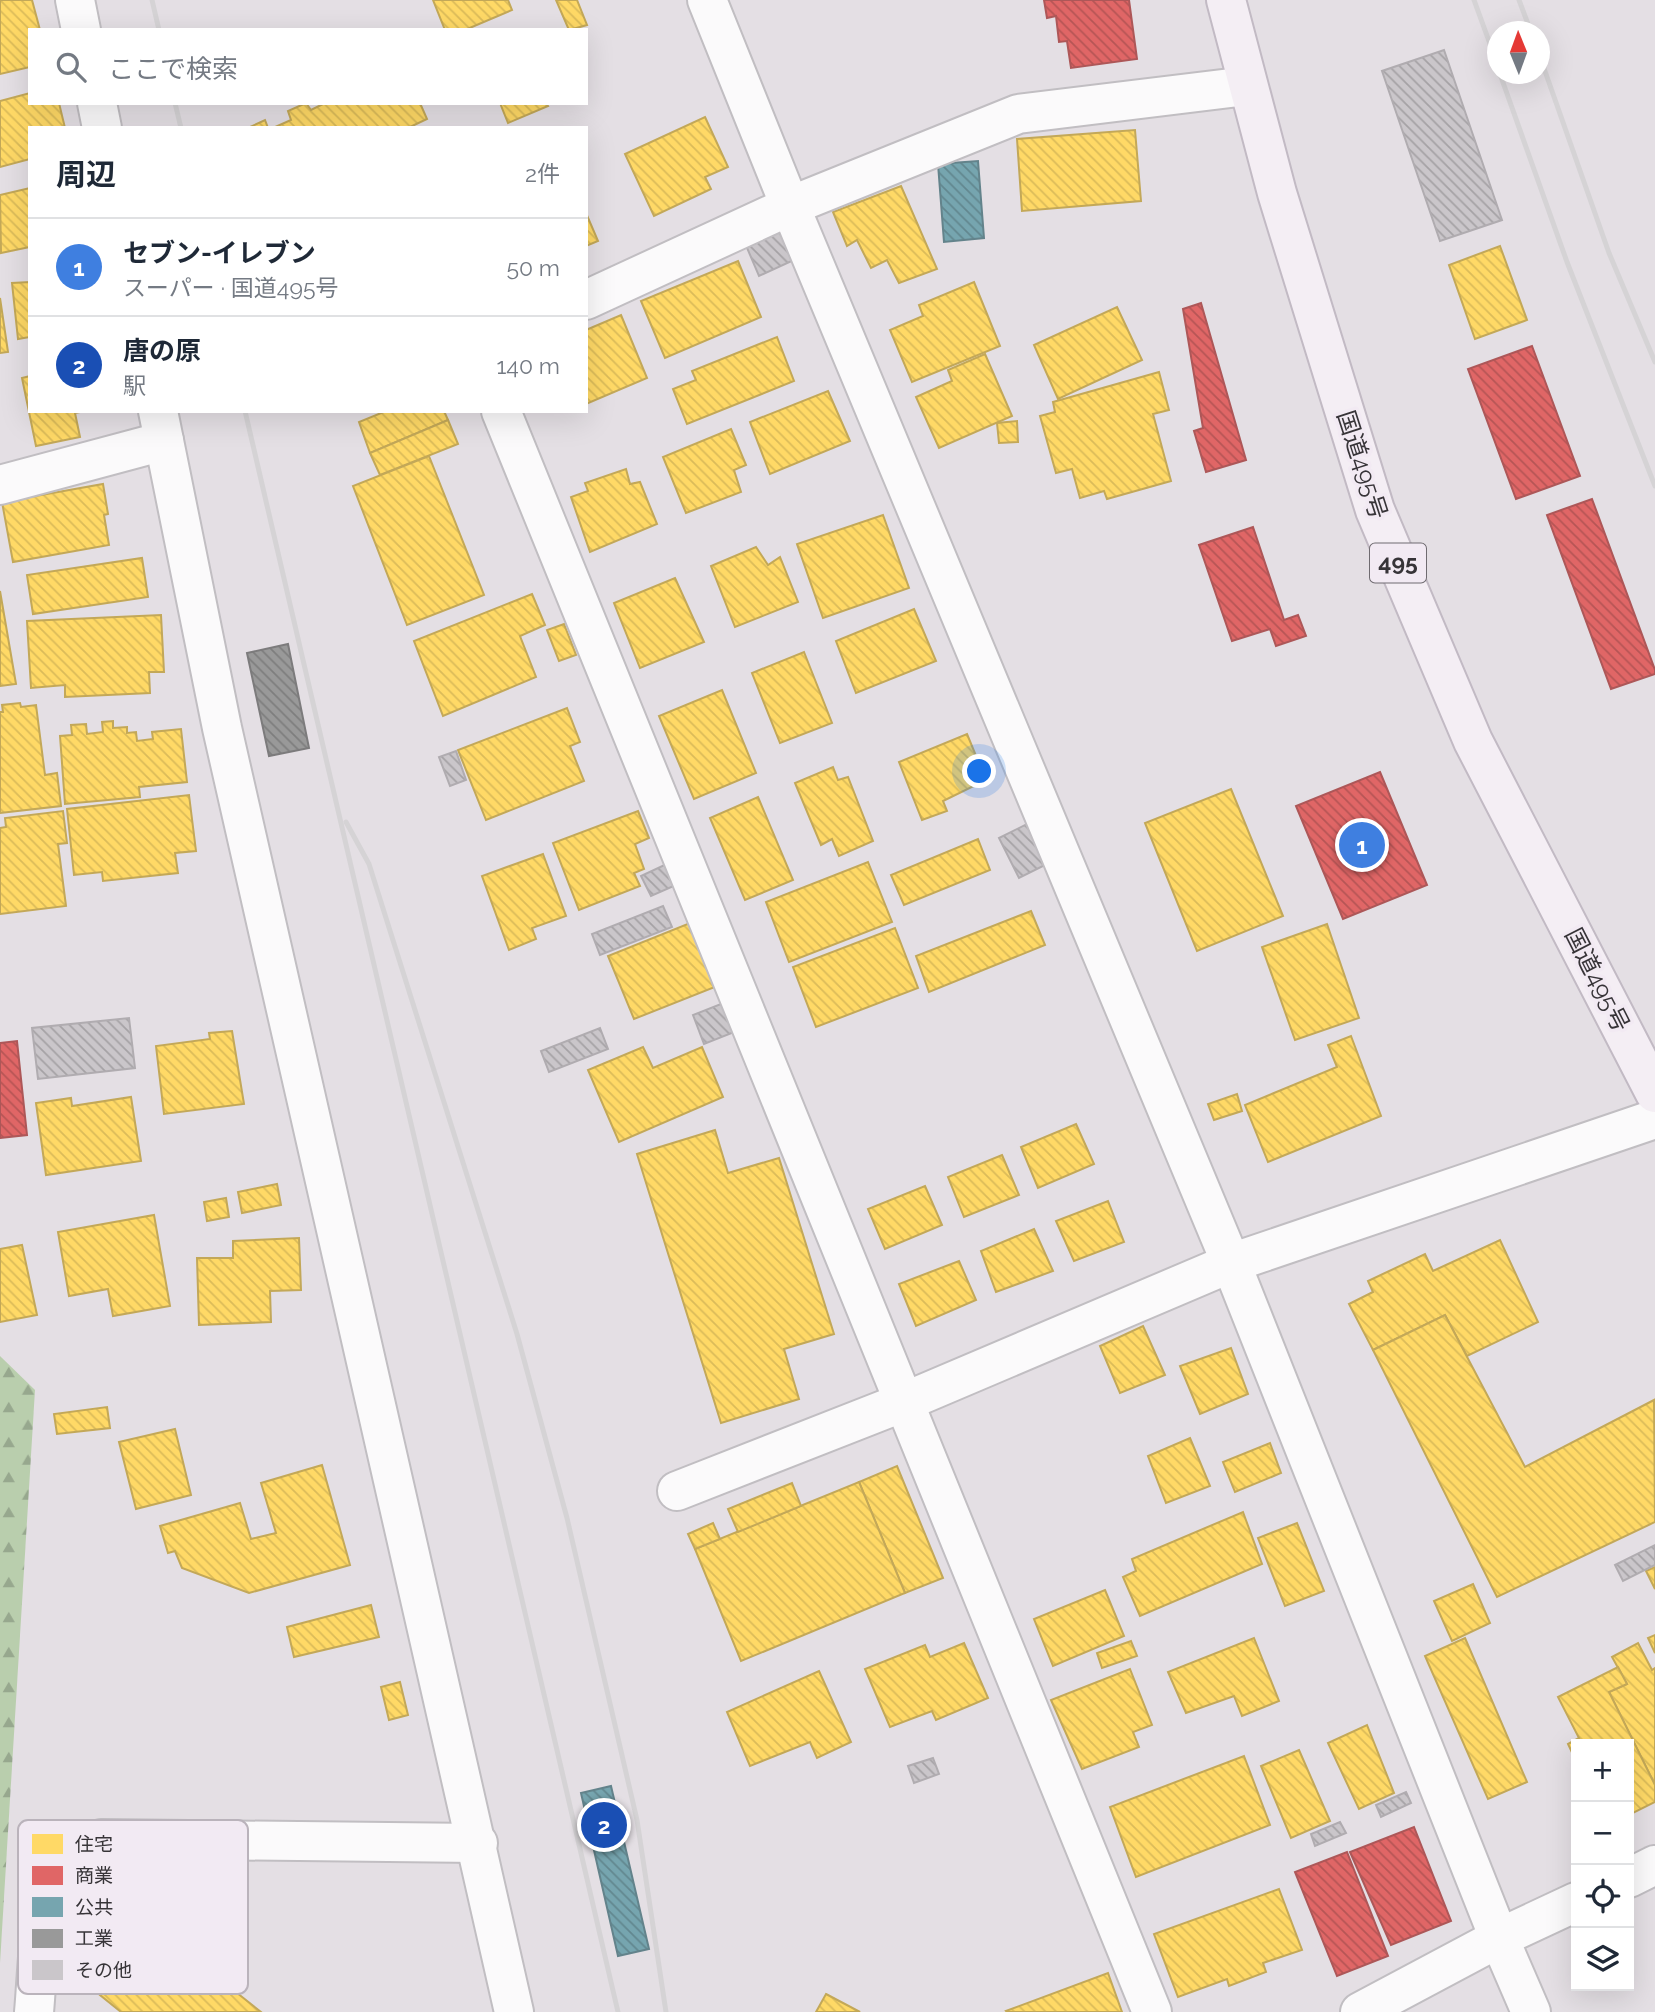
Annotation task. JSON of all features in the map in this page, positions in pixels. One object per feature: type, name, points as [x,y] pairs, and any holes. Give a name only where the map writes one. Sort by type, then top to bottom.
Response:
[{"type":"highway","name":"国道495号","points":[[1226,0],[1247,86],[1375,510],[1473,741],[1655,1093]]},
{"type":"street","points":[[75,0],[81,28]]},
{"type":"street","points":[[708,0],[790,206],[1231,1263],[1499,1938],[1531,2012]]},
{"type":"street","points":[[588,299],[790,206],[1018,114],[1247,86]]},
{"type":"street","points":[[97,105],[102,126]]},
{"type":"street","points":[[502,413],[1153,2012]]},
{"type":"street","points":[[0,485],[161,426],[225,742],[478,1843],[514,2012]]},
{"type":"street","points":[[677,1491],[904,1402],[1231,1263],[1655,1119]]},
{"type":"street","points":[[248,1841],[478,1843]]},
{"type":"street","points":[[1634,1876],[1655,1866]]},
{"type":"street","points":[[1360,2012],[1499,1938],[1571,1904]]},
{"type":"street","points":[[34,2012],[36,1994]]},
{"type":"green space","points":[[0,1356],[35,1390],[0,1963]]},
{"type":"building: 住宅","points":[[0,0],[32,0],[39,28],[28,28],[28,67],[0,74]]},
{"type":"building: 住宅","points":[[433,0],[508,0],[512,10],[470,28],[444,28]]},
{"type":"building: 住宅","points":[[556,0],[577,0],[587,25],[568,28]]},
{"type":"building: 住宅","points":[[28,94],[28,105],[59,105],[65,126],[28,126],[28,160],[0,167],[0,101]]},
{"type":"building: 住宅","points":[[302,105],[307,105],[311,110],[321,105],[421,105],[427,119],[412,126],[278,126],[291,120],[288,111]]},
{"type":"building: 住宅","points":[[501,105],[548,106],[508,123]]},
{"type":"building: 住宅","points":[[705,117],[728,167],[705,177],[711,189],[654,216],[625,154]]},
{"type":"building: 住宅","points":[[265,120],[267,126],[252,126]]},
{"type":"building: 住宅","points":[[1135,130],[1141,201],[1022,211],[1017,139]]},
{"type":"building: 住宅","points":[[901,186],[937,269],[899,283],[887,260],[871,268],[857,240],[847,246],[833,212]]},
{"type":"building: 住宅","points":[[28,188],[28,247],[1,253],[0,195]]},
{"type":"building: 住宅","points":[[588,218],[598,241],[588,245]]},
{"type":"building: 住宅","points":[[1500,246],[1527,320],[1475,339],[1449,265]]},
{"type":"building: 住宅","points":[[738,261],[761,317],[665,358],[641,301]]},
{"type":"building: 住宅","points":[[28,282],[28,337],[18,339],[12,283]]},
{"type":"building: 住宅","points":[[974,282],[1000,346],[912,382],[890,330],[923,316],[919,305]]},
{"type":"building: 住宅","points":[[0,298],[8,352],[0,353]]},
{"type":"building: 住宅","points":[[1117,307],[1142,360],[1058,399],[1034,345]]},
{"type":"building: 住宅","points":[[621,315],[647,378],[588,403],[588,329]]},
{"type":"building: 住宅","points":[[777,337],[794,381],[687,424],[673,389],[696,380],[692,371]]},
{"type":"building: 住宅","points":[[985,354],[1012,416],[939,448],[916,397],[952,381],[948,370]]},
{"type":"building: 住宅","points":[[1159,372],[1169,410],[1153,414],[1171,481],[1107,499],[1104,491],[1080,498],[1072,469],[1056,473],[1040,416],[1055,412],[1053,402]]},
{"type":"building: 住宅","points":[[28,376],[28,407],[22,378]]},
{"type":"building: 住宅","points":[[828,391],[850,441],[770,474],[750,422]]},
{"type":"building: 住宅","points":[[29,413],[75,413],[80,437],[36,446]]},
{"type":"building: 住宅","points":[[381,413],[445,413],[448,420],[370,453],[359,422]]},
{"type":"building: 住宅","points":[[448,420],[458,444],[380,475],[370,453]]},
{"type":"building: 住宅","points":[[1017,421],[1018,442],[999,443],[997,423]]},
{"type":"building: 住宅","points":[[731,429],[746,465],[734,470],[741,492],[686,513],[663,457]]},
{"type":"building: 住宅","points":[[429,456],[484,595],[407,625],[353,486]]},
{"type":"building: 住宅","points":[[626,469],[630,484],[640,482],[657,524],[590,552],[571,497],[588,491],[585,483]]},
{"type":"building: 住宅","points":[[103,484],[109,545],[13,562],[2,502]]},
{"type":"building: 住宅","points":[[883,515],[909,588],[823,618],[797,544]]},
{"type":"building: 住宅","points":[[756,547],[768,565],[780,557],[798,602],[735,627],[711,566]]},
{"type":"building: 住宅","points":[[142,558],[148,597],[33,614],[27,575]]},
{"type":"building: 住宅","points":[[675,578],[704,642],[640,668],[614,603]]},
{"type":"building: 住宅","points":[[0,591],[16,684],[0,686]]},
{"type":"building: 住宅","points":[[532,594],[545,625],[520,636],[536,677],[443,716],[414,641]]},
{"type":"building: 住宅","points":[[914,609],[936,661],[856,693],[836,641]]},
{"type":"building: 住宅","points":[[161,615],[164,672],[149,672],[150,693],[65,697],[65,685],[31,688],[27,621]]},
{"type":"building: 住宅","points":[[564,624],[576,655],[559,661],[547,630]]},
{"type":"building: 住宅","points":[[804,652],[832,723],[780,743],[752,673]]},
{"type":"building: 住宅","points":[[722,690],[756,773],[694,799],[659,716]]},
{"type":"building: 住宅","points":[[20,703],[21,707],[36,705],[45,775],[57,773],[61,806],[0,813],[0,712],[3,712],[2,705]]},
{"type":"building: 住宅","points":[[567,708],[580,742],[570,746],[584,781],[486,820],[458,750]]},
{"type":"building: 住宅","points":[[113,721],[113,728],[127,727],[127,733],[136,732],[137,741],[153,739],[152,732],[181,729],[187,782],[139,787],[140,797],[65,804],[60,736],[72,735],[71,725],[86,724],[87,734],[103,732],[102,722]]},
{"type":"building: 住宅","points":[[967,734],[986,780],[943,801],[947,811],[922,820],[899,762]]},
{"type":"building: 住宅","points":[[833,767],[838,780],[848,777],[873,841],[839,856],[832,839],[821,845],[795,783]]},
{"type":"building: 住宅","points":[[1231,789],[1283,916],[1197,951],[1145,823]]},
{"type":"building: 住宅","points":[[189,795],[196,851],[175,853],[178,873],[103,881],[102,872],[74,875],[67,809]]},
{"type":"building: 住宅","points":[[758,797],[793,880],[745,900],[710,818]]},
{"type":"building: 住宅","points":[[63,811],[67,843],[58,844],[66,906],[0,914],[0,828],[6,827],[5,818]]},
{"type":"building: 住宅","points":[[638,811],[649,838],[635,844],[644,869],[634,873],[640,886],[579,910],[553,843]]},
{"type":"building: 住宅","points":[[978,839],[990,870],[904,905],[891,875]]},
{"type":"building: 住宅","points":[[543,854],[566,916],[532,928],[536,939],[509,950],[482,876]]},
{"type":"building: 住宅","points":[[868,862],[892,922],[789,962],[766,902]]},
{"type":"building: 住宅","points":[[1031,911],[1045,945],[929,992],[916,956]]},
{"type":"building: 住宅","points":[[705,917],[730,981],[634,1019],[608,956]]},
{"type":"building: 住宅","points":[[1327,924],[1359,1018],[1295,1040],[1262,947]]},
{"type":"building: 住宅","points":[[895,928],[918,988],[816,1027],[793,967]]},
{"type":"building: 住宅","points":[[232,1031],[244,1104],[164,1114],[156,1046],[210,1039],[209,1033]]},
{"type":"building: 住宅","points":[[1351,1036],[1381,1116],[1268,1162],[1245,1105],[1337,1067],[1328,1045]]},
{"type":"building: 住宅","points":[[643,1047],[653,1068],[702,1047],[723,1097],[619,1142],[588,1070]]},
{"type":"building: 住宅","points":[[1237,1094],[1242,1111],[1214,1120],[1208,1104]]},
{"type":"building: 住宅","points":[[131,1097],[141,1161],[46,1175],[36,1103],[71,1098],[72,1106]]},
{"type":"building: 住宅","points":[[1076,1124],[1094,1164],[1038,1188],[1021,1147]]},
{"type":"building: 住宅","points":[[715,1130],[728,1173],[779,1158],[834,1334],[784,1349],[799,1399],[721,1423],[637,1154]]},
{"type":"building: 住宅","points":[[1002,1155],[1019,1195],[964,1217],[948,1177]]},
{"type":"building: 住宅","points":[[277,1184],[281,1205],[242,1213],[238,1192]]},
{"type":"building: 住宅","points":[[925,1186],[942,1225],[885,1249],[868,1209]]},
{"type":"building: 住宅","points":[[226,1198],[229,1217],[207,1221],[204,1202]]},
{"type":"building: 住宅","points":[[1108,1201],[1124,1242],[1074,1261],[1056,1221]]},
{"type":"building: 住宅","points":[[154,1215],[170,1306],[113,1316],[108,1289],[69,1296],[58,1232]]},
{"type":"building: 住宅","points":[[1034,1229],[1053,1271],[996,1292],[981,1251]]},
{"type":"building: 住宅","points":[[299,1238],[301,1290],[270,1291],[271,1322],[199,1325],[197,1258],[233,1258],[233,1241]]},
{"type":"building: 住宅","points":[[1500,1240],[1538,1322],[1467,1356],[1445,1315],[1373,1350],[1349,1304],[1373,1292],[1368,1281],[1425,1254],[1433,1271]]},
{"type":"building: 住宅","points":[[22,1245],[37,1315],[0,1322],[0,1249]]},
{"type":"building: 住宅","points":[[959,1261],[976,1300],[916,1326],[899,1284]]},
{"type":"building: 住宅","points":[[1445,1315],[1525,1467],[1654,1400],[1655,1522],[1497,1597],[1373,1350]]},
{"type":"building: 住宅","points":[[1143,1326],[1165,1375],[1120,1393],[1100,1346]]},
{"type":"building: 住宅","points":[[1231,1348],[1248,1394],[1200,1414],[1180,1366]]},
{"type":"building: 住宅","points":[[107,1407],[110,1428],[57,1434],[54,1414]]},
{"type":"building: 住宅","points":[[175,1429],[191,1495],[136,1509],[119,1442]]},
{"type":"building: 住宅","points":[[1190,1438],[1210,1486],[1166,1503],[1148,1456]]},
{"type":"building: 住宅","points":[[1270,1443],[1281,1473],[1235,1492],[1223,1462]]},
{"type":"building: 住宅","points":[[322,1465],[350,1565],[249,1593],[182,1568],[175,1551],[168,1553],[160,1526],[240,1503],[251,1539],[276,1533],[261,1483]]},
{"type":"building: 住宅","points":[[897,1466],[943,1578],[905,1593],[859,1482]]},
{"type":"building: 住宅","points":[[859,1482],[905,1593],[741,1661],[695,1549]]},
{"type":"building: 住宅","points":[[792,1483],[801,1506],[738,1532],[728,1509]]},
{"type":"building: 住宅","points":[[1243,1512],[1262,1564],[1140,1616],[1123,1577],[1136,1571],[1132,1559]]},
{"type":"building: 住宅","points":[[713,1523],[720,1539],[695,1549],[688,1534]]},
{"type":"building: 住宅","points":[[1297,1523],[1324,1591],[1285,1606],[1258,1538]]},
{"type":"building: 住宅","points":[[1655,1567],[1655,1589],[1646,1571]]},
{"type":"building: 住宅","points":[[1473,1584],[1490,1623],[1452,1641],[1434,1601]]},
{"type":"building: 住宅","points":[[1105,1590],[1124,1636],[1053,1666],[1034,1619]]},
{"type":"building: 住宅","points":[[371,1605],[379,1637],[294,1657],[287,1627]]},
{"type":"building: 住宅","points":[[1655,1635],[1655,1653],[1648,1638]]},
{"type":"building: 住宅","points":[[1254,1638],[1279,1701],[1242,1716],[1234,1696],[1186,1713],[1168,1672]]},
{"type":"building: 住宅","points":[[1465,1638],[1527,1782],[1488,1799],[1425,1656]]},
{"type":"building: 住宅","points":[[1131,1641],[1137,1656],[1102,1668],[1097,1653]]},
{"type":"building: 住宅","points":[[964,1643],[988,1698],[936,1720],[932,1711],[890,1727],[865,1669],[925,1645],[930,1657]]},
{"type":"building: 住宅","points":[[1638,1643],[1652,1670],[1655,1668],[1655,1785],[1609,1692],[1627,1684],[1612,1657]]},
{"type":"building: 住宅","points":[[1618,1667],[1627,1684],[1609,1692],[1632,1739],[1577,1739],[1558,1697]]},
{"type":"building: 住宅","points":[[1130,1669],[1152,1725],[1133,1732],[1139,1747],[1082,1769],[1051,1700]]},
{"type":"building: 住宅","points":[[819,1671],[851,1742],[817,1758],[810,1742],[750,1766],[727,1712]]},
{"type":"building: 住宅","points":[[400,1682],[408,1715],[389,1720],[381,1687]]},
{"type":"building: 住宅","points":[[1367,1725],[1394,1793],[1359,1809],[1328,1743]]},
{"type":"building: 住宅","points":[[1634,1743],[1655,1785],[1655,1802],[1634,1812]]},
{"type":"building: 住宅","points":[[1299,1750],[1330,1821],[1291,1838],[1261,1766]]},
{"type":"building: 住宅","points":[[1244,1756],[1270,1825],[1136,1877],[1110,1807]]},
{"type":"building: 住宅","points":[[1279,1889],[1302,1950],[1263,1963],[1266,1972],[1229,1986],[1227,1979],[1178,1997],[1154,1934]]},
{"type":"building: 住宅","points":[[1108,1973],[1122,2012],[1006,2011]]},
{"type":"building: 住宅","points":[[238,1994],[261,2012],[121,2012],[100,1995]]},
{"type":"building: 住宅","points":[[826,1994],[860,2012],[816,2012]]},
{"type":"building: 商業","points":[[1044,0],[1129,0],[1137,59],[1071,68],[1067,41],[1059,42],[1056,16],[1047,18]]},
{"type":"building: 商業","points":[[1201,303],[1246,460],[1206,472],[1194,431],[1203,428],[1183,309]]},
{"type":"building: 商業","points":[[1532,346],[1580,476],[1516,499],[1468,369]]},
{"type":"building: 商業","points":[[1592,499],[1655,670],[1655,674],[1611,689],[1547,515]]},
{"type":"building: 商業","points":[[1253,527],[1284,620],[1298,615],[1306,636],[1276,646],[1270,629],[1232,641],[1199,545]]},
{"type":"building: 商業","points":[[1380,772],[1427,885],[1343,919],[1296,806]]},
{"type":"building: 商業","points":[[17,1041],[27,1135],[0,1138],[0,1043]]},
{"type":"building: 商業","points":[[1414,1827],[1451,1921],[1391,1945],[1350,1852]]},
{"type":"building: 商業","points":[[1347,1852],[1388,1956],[1337,1976],[1295,1872]]},
{"type":"building: 公共","points":[[978,161],[984,238],[944,242],[938,164]]},
{"type":"building: 公共","points":[[611,1786],[649,1949],[618,1956],[581,1793]]},
{"type":"building: 工業","points":[[288,644],[309,748],[269,756],[247,653]]},
{"type":"building: その他","points":[[1444,50],[1502,220],[1440,241],[1382,71]]},
{"type":"building: その他","points":[[779,220],[796,259],[759,276],[742,236]]},
{"type":"building: その他","points":[[456,751],[466,780],[450,786],[439,757]]},
{"type":"building: その他","points":[[1033,821],[1053,861],[1019,878],[999,838]]},
{"type":"building: その他","points":[[675,860],[685,881],[651,896],[641,876]]},
{"type":"building: その他","points":[[663,906],[672,927],[600,955],[592,934]]},
{"type":"building: その他","points":[[736,998],[747,1027],[704,1044],[693,1015]]},
{"type":"building: その他","points":[[129,1018],[135,1068],[38,1079],[32,1028]]},
{"type":"building: その他","points":[[600,1028],[608,1049],[549,1072],[541,1051]]},
{"type":"building: その他","points":[[1655,1545],[1655,1565],[1623,1581],[1615,1565]]},
{"type":"building: その他","points":[[933,1758],[939,1774],[914,1783],[908,1766]]},
{"type":"building: その他","points":[[1406,1792],[1411,1803],[1381,1817],[1376,1805]]},
{"type":"building: その他","points":[[1340,1822],[1346,1833],[1315,1846],[1311,1834]]},
{"type":"railway","points":[[152,0],[159,28]]},
{"type":"railway","points":[[1474,0],[1487,36]]},
{"type":"railway","points":[[1519,0],[1527,21]]},
{"type":"railway","points":[[1504,84],[1567,262],[1655,486]]},
{"type":"railway","points":[[1550,84],[1609,253],[1655,362]]},
{"type":"railway","points":[[175,105],[181,126]]},
{"type":"railway","points":[[245,413],[618,2012]]},
{"type":"railway","points":[[346,822],[369,864],[517,1334],[567,1518],[637,1820],[666,2012]]},
{"type":"place","name":"セブン-イレブン","points":[[1362,845]]},
{"type":"place","name":"唐の原","points":[[604,1825]]}]
